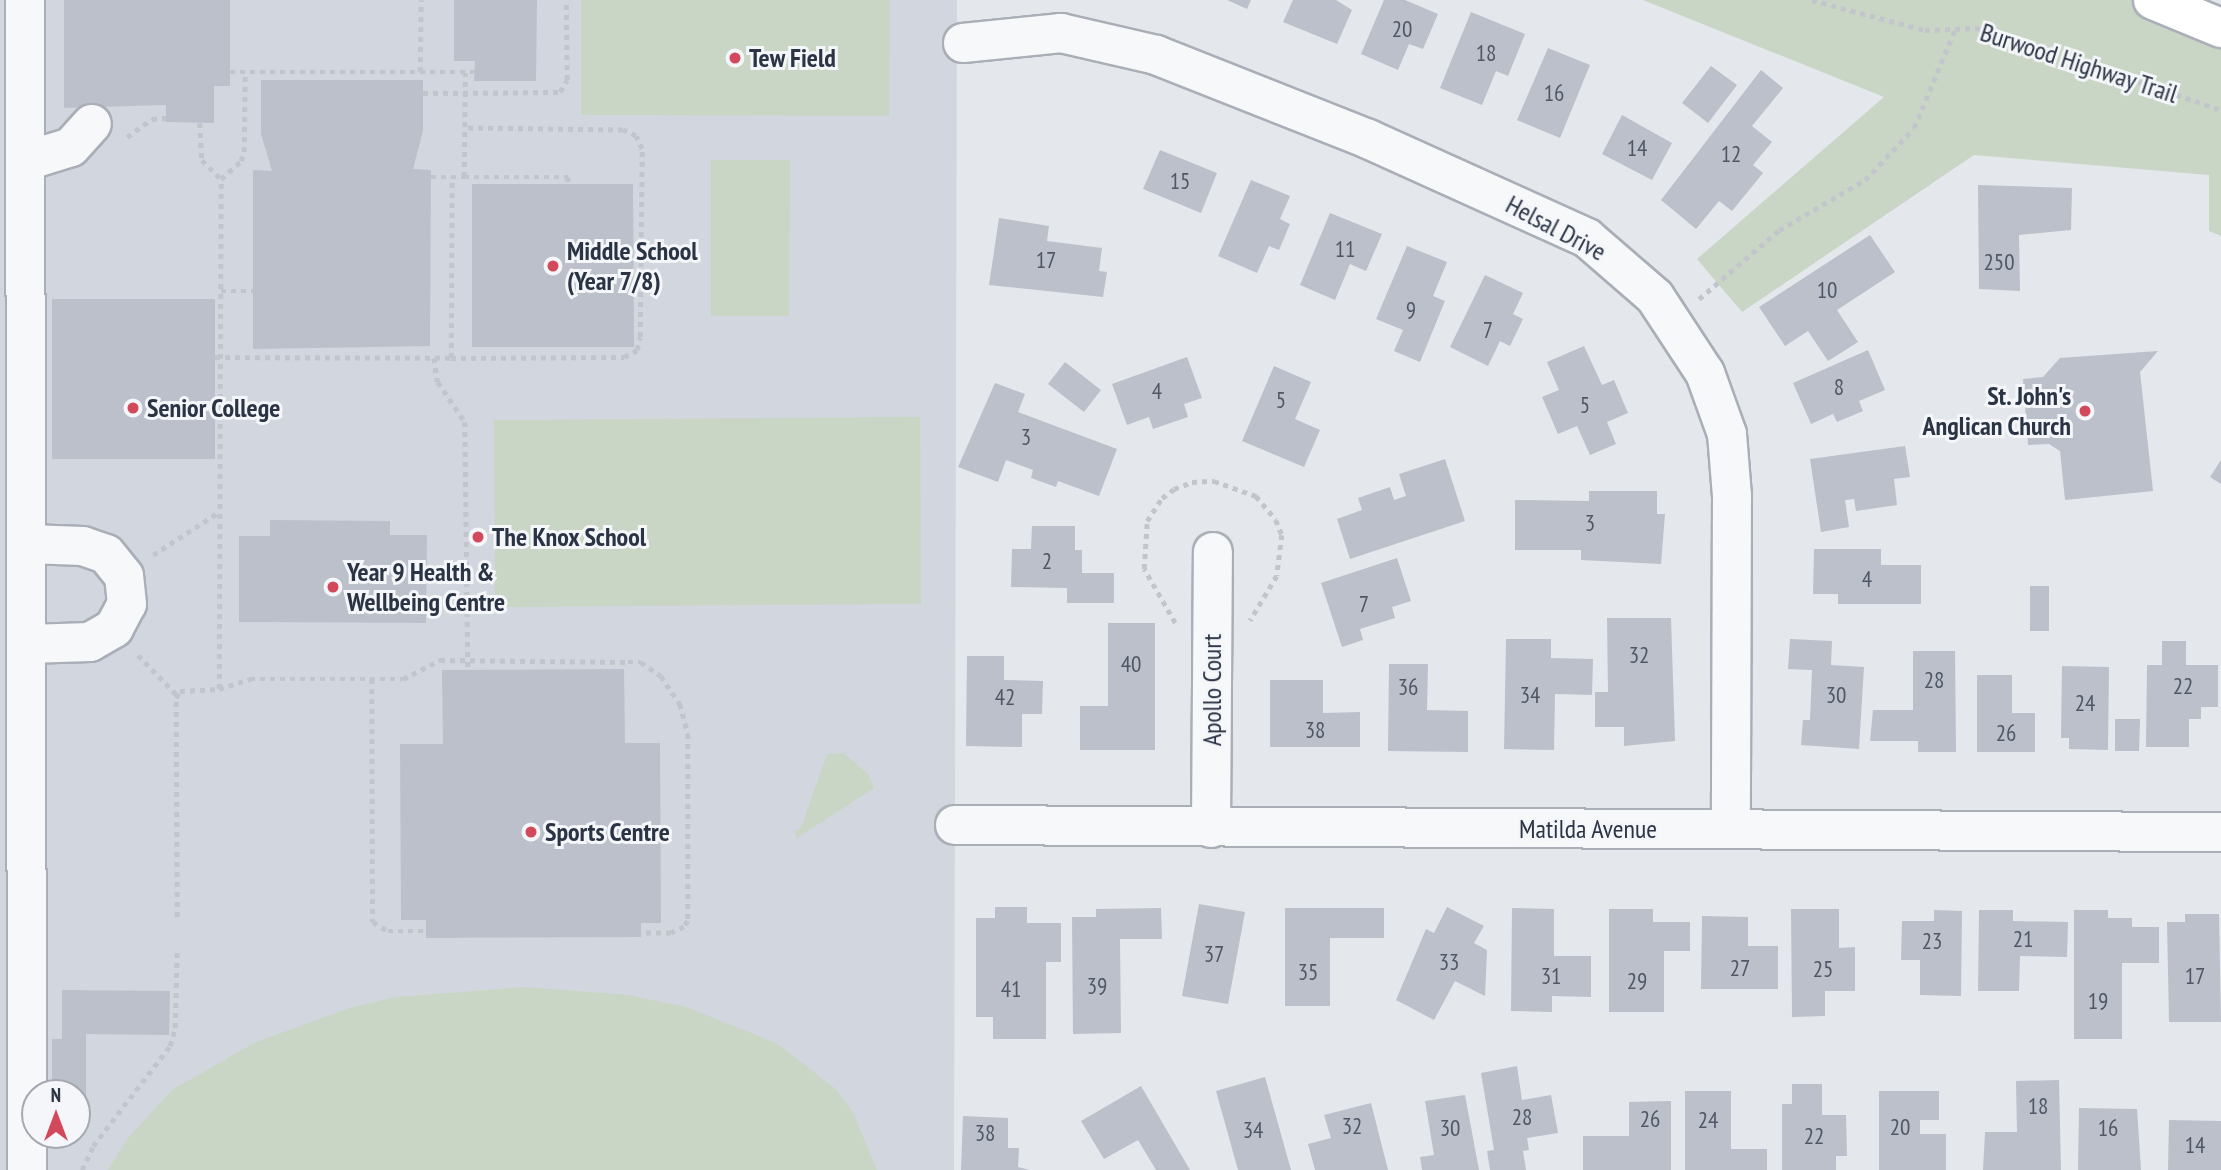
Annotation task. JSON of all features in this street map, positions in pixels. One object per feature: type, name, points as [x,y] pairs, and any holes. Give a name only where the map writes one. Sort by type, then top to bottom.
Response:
[{"type":"highway","points":[[2152,0],[2221,28]]},
{"type":"street","points":[[25,0],[27,1170]]},
{"type":"street","name":"Helsal Drive","points":[[963,43],[1061,33],[1156,55],[1368,139],[1587,238],[1655,297],[1704,373],[1727,434],[1732,496],[1731,829]]},
{"type":"street","points":[[26,162],[107,132]]},
{"type":"street","points":[[27,644],[90,642],[114,628],[127,604],[124,576],[106,554],[83,546],[28,544]]},
{"type":"street","name":"Apollo Court","points":[[1211,828],[1213,552]]},
{"type":"street","name":"Matilda Avenue","points":[[955,824],[1211,828],[2221,832]]},
{"type":"path","points":[[420,72],[421,0]]},
{"type":"path","points":[[423,93],[555,93],[564,88],[566,0]]},
{"type":"path","name":"Burwood Highway Trail","points":[[1812,0],[1917,28],[1956,27],[2017,37],[2221,110]]},
{"type":"path","points":[[1699,299],[1763,242],[1865,180],[1914,128],[1956,27]]},
{"type":"path","points":[[229,72],[475,72]]},
{"type":"path","points":[[221,178],[241,162],[244,152],[245,72]]},
{"type":"path","points":[[464,177],[465,73]]},
{"type":"path","points":[[107,132],[152,119],[166,118]]},
{"type":"path","points":[[200,123],[202,160],[221,178],[218,357],[219,689]]},
{"type":"path","points":[[218,357],[624,357],[637,350],[640,337],[642,149],[636,136],[623,130],[464,128]]},
{"type":"path","points":[[430,177],[568,177],[568,184]]},
{"type":"path","points":[[451,358],[452,177]]},
{"type":"path","points":[[1690,288],[1706,309]]},
{"type":"path","points":[[221,291],[253,290]]},
{"type":"path","points":[[434,358],[438,382],[465,422],[468,669]]},
{"type":"path","points":[[150,558],[220,512]]},
{"type":"path","points":[[145,550],[152,564]]},
{"type":"path","points":[[130,646],[177,695],[177,917]]},
{"type":"path","points":[[177,695],[219,689],[250,679],[403,679],[440,660],[641,662],[670,687],[686,718],[688,921],[684,928],[671,933],[641,933]]},
{"type":"path","points":[[372,679],[373,922],[382,930],[426,931]]},
{"type":"path","points":[[82,1170],[93,1146],[170,1046],[174,1028],[177,948]]},
{"type":"shaded area","name":"The Knox School","points":[[0,0],[957,0],[954,1170],[0,1170]]},
{"type":"green space","name":"Tew Field","points":[[581,0],[890,0],[889,116],[581,115]]},
{"type":"green space","points":[[1643,0],[2153,0],[2221,28],[2221,236],[2209,231],[2209,175],[1974,155],[1742,312],[1697,259],[1884,97]]},
{"type":"green space","points":[[711,160],[790,160],[789,316],[711,316]]},
{"type":"green space","points":[[920,417],[921,604],[495,607],[494,420]]},
{"type":"green space","points":[[843,753],[868,774],[874,788],[797,838],[794,831],[801,828],[827,754]]},
{"type":"green space","points":[[525,987],[629,995],[686,1007],[776,1043],[837,1090],[853,1113],[877,1170],[108,1170],[128,1138],[172,1090],[254,1043],[349,1008],[396,997]]},
{"type":"building","points":[[64,0],[230,0],[230,86],[214,86],[214,123],[166,122],[166,105],[64,108]]},
{"type":"building","points":[[454,0],[537,0],[536,81],[474,81],[475,61],[454,61]]},
{"type":"building","points":[[1227,0],[1251,0],[1247,9]]},
{"type":"building","points":[[1293,0],[1336,0],[1352,10],[1337,44],[1283,22]]},
{"type":"building","points":[[1384,0],[1405,0],[1438,14],[1423,49],[1409,44],[1398,70],[1361,54]]},
{"type":"building","points":[[1471,12],[1525,34],[1508,76],[1496,71],[1482,105],[1440,88]]},
{"type":"building","points":[[1548,48],[1590,65],[1560,138],[1517,120]]},
{"type":"building","points":[[1711,66],[1737,85],[1708,123],[1682,103]]},
{"type":"building","points":[[1761,70],[1783,88],[1752,126],[1772,142],[1753,165],[1763,173],[1732,211],[1719,201],[1696,229],[1661,200]]},
{"type":"building","points":[[261,80],[423,80],[423,131],[413,169],[431,170],[430,346],[253,349],[253,170],[272,171],[261,134]]},
{"type":"building","points":[[1622,115],[1672,143],[1652,180],[1602,154]]},
{"type":"building","points":[[1160,150],[1217,173],[1201,213],[1143,189]]},
{"type":"building","points":[[1251,180],[1290,196],[1280,219],[1290,224],[1279,250],[1269,246],[1257,273],[1218,256]]},
{"type":"building","name":"Middle School (Year 7/8)","points":[[472,184],[633,184],[634,347],[472,347]]},
{"type":"building","points":[[1978,185],[2072,188],[2071,230],[2019,235],[2020,291],[1979,289]]},
{"type":"building","points":[[1330,213],[1382,234],[1366,271],[1350,264],[1335,300],[1300,285]]},
{"type":"building","points":[[999,218],[1049,226],[1047,241],[1102,248],[1099,271],[1107,272],[1103,297],[989,285]]},
{"type":"building","points":[[1870,235],[1895,272],[1837,310],[1858,342],[1828,361],[1808,331],[1785,346],[1759,307]]},
{"type":"building","points":[[1407,246],[1447,262],[1433,296],[1445,301],[1420,362],[1394,351],[1403,330],[1376,319]]},
{"type":"building","points":[[1485,275],[1523,293],[1513,314],[1523,319],[1510,346],[1500,341],[1488,366],[1450,347]]},
{"type":"building","name":"Senior College","points":[[52,299],[215,299],[215,459],[52,459]]},
{"type":"building","points":[[1584,346],[1602,385],[1614,380],[1628,413],[1607,422],[1616,444],[1590,455],[1577,426],[1558,434],[1542,397],[1559,390],[1547,362]]},
{"type":"building","points":[[1868,350],[1885,390],[1859,401],[1863,411],[1837,422],[1833,414],[1811,424],[1793,383]]},
{"type":"building","name":"St. John's Anglican Church","points":[[2158,351],[2140,372],[2153,491],[2065,500],[2060,451],[2049,444],[2028,445],[2023,379],[2043,377],[2060,358]]},
{"type":"building","points":[[1187,357],[1202,398],[1184,404],[1188,417],[1153,429],[1149,417],[1127,425],[1112,384]]},
{"type":"building","points":[[1065,362],[1101,390],[1084,412],[1048,384]]},
{"type":"building","points":[[1274,366],[1311,382],[1295,419],[1320,430],[1304,467],[1242,441]]},
{"type":"building","points":[[995,383],[1025,394],[1018,412],[1117,449],[1099,496],[1058,481],[1056,487],[1031,478],[1033,470],[1006,460],[998,482],[958,467]]},
{"type":"building","points":[[1905,446],[1910,477],[1894,479],[1897,505],[1856,511],[1854,499],[1845,500],[1849,527],[1821,532],[1810,459]]},
{"type":"building","points":[[1445,459],[1465,521],[1350,559],[1337,519],[1362,510],[1358,498],[1390,487],[1394,500],[1406,496],[1399,474]]},
{"type":"building","points":[[2221,460],[2221,484],[2210,477]]},
{"type":"building","points":[[1589,491],[1657,491],[1657,514],[1665,514],[1661,564],[1581,560],[1581,550],[1515,550],[1515,500],[1589,501]]},
{"type":"building","name":"Year 9 Health & Wellbeing Centre","points":[[270,520],[390,521],[390,535],[427,535],[426,623],[239,622],[239,536],[270,536]]},
{"type":"building","points":[[1032,526],[1075,526],[1075,550],[1082,550],[1082,573],[1114,573],[1114,603],[1067,603],[1067,588],[1011,587],[1012,549],[1031,549]]},
{"type":"building","points":[[1814,549],[1881,549],[1881,565],[1921,565],[1921,604],[1838,604],[1838,594],[1813,594]]},
{"type":"building","points":[[1397,558],[1411,601],[1392,607],[1395,618],[1360,629],[1363,640],[1342,647],[1321,583]]},
{"type":"building","points":[[2030,586],[2049,586],[2049,631],[2030,631]]},
{"type":"building","points":[[1607,618],[1671,618],[1675,741],[1624,746],[1624,727],[1595,727],[1595,692],[1608,692]]},
{"type":"building","points":[[1108,623],[1155,623],[1155,750],[1080,750],[1080,706],[1108,706]]},
{"type":"building","points":[[1506,639],[1551,639],[1551,658],[1593,659],[1592,695],[1555,694],[1554,750],[1504,749]]},
{"type":"building","points":[[1790,639],[1832,641],[1831,665],[1864,667],[1859,749],[1801,745],[1803,720],[1810,720],[1812,670],[1788,669]]},
{"type":"building","points":[[2162,641],[2186,641],[2186,665],[2218,665],[2218,707],[2201,707],[2201,719],[2189,719],[2189,747],[2146,747],[2147,665],[2162,665]]},
{"type":"building","points":[[1913,651],[1955,651],[1956,752],[1918,752],[1918,741],[1870,741],[1873,710],[1913,710]]},
{"type":"building","points":[[967,656],[1004,656],[1004,680],[1043,681],[1042,714],[1022,714],[1022,747],[966,746]]},
{"type":"building","points":[[1389,664],[1428,664],[1427,710],[1468,711],[1468,752],[1388,751]]},
{"type":"building","points":[[2062,666],[2109,667],[2108,750],[2069,749],[2069,738],[2061,738]]},
{"type":"building","name":"Sports Centre","points":[[624,669],[625,743],[660,743],[661,923],[641,923],[641,937],[426,938],[426,920],[401,920],[400,744],[443,744],[442,670]]},
{"type":"building","points":[[1977,675],[2012,675],[2012,713],[2035,713],[2035,752],[1977,752]]},
{"type":"building","points":[[1270,680],[1323,680],[1323,713],[1360,712],[1360,747],[1270,747]]},
{"type":"building","points":[[2115,719],[2140,719],[2139,751],[2115,751]]},
{"type":"building","points":[[1199,904],[1245,912],[1228,1004],[1182,996]]},
{"type":"building","points":[[995,907],[1027,907],[1027,923],[1061,923],[1061,962],[1046,962],[1046,1039],[993,1039],[993,1017],[976,1017],[976,918],[995,918]]},
{"type":"building","points":[[1447,907],[1484,926],[1474,943],[1487,950],[1485,996],[1455,981],[1434,1020],[1396,1000],[1426,929],[1434,933]]},
{"type":"building","points":[[1161,908],[1162,939],[1120,939],[1121,1033],[1073,1034],[1072,917],[1096,917],[1096,909]]},
{"type":"building","points":[[1285,908],[1384,908],[1384,938],[1330,938],[1330,1006],[1285,1006]]},
{"type":"building","points":[[1512,908],[1554,909],[1554,956],[1591,956],[1591,997],[1552,996],[1552,1012],[1511,1011]]},
{"type":"building","points":[[1609,909],[1653,909],[1653,922],[1690,922],[1690,951],[1664,951],[1664,1012],[1609,1012]]},
{"type":"building","points":[[1791,909],[1839,909],[1839,948],[1855,947],[1855,991],[1825,991],[1825,1016],[1792,1017]]},
{"type":"building","points":[[1934,910],[1962,911],[1961,996],[1920,995],[1920,960],[1901,960],[1902,921],[1934,921]]},
{"type":"building","points":[[1979,910],[2013,910],[2013,921],[2068,922],[2067,957],[2020,956],[2019,991],[1978,991]]},
{"type":"building","points":[[2074,910],[2108,910],[2108,918],[2132,918],[2132,927],[2159,927],[2159,963],[2122,963],[2122,1039],[2074,1039]]},
{"type":"building","points":[[2185,914],[2219,914],[2221,1022],[2169,1022],[2167,922],[2185,922]]},
{"type":"building","points":[[1702,916],[1748,917],[1748,946],[1778,946],[1778,989],[1701,989]]},
{"type":"building","points":[[62,990],[170,991],[169,1035],[86,1034],[86,1079],[52,1079],[52,1039],[62,1039]]},
{"type":"building","points":[[1517,1066],[1522,1100],[1551,1095],[1558,1133],[1527,1138],[1529,1150],[1523,1151],[1526,1170],[1490,1170],[1487,1151],[1494,1150],[1481,1073]]},
{"type":"building","points":[[1265,1077],[1291,1170],[1238,1170],[1216,1091]]},
{"type":"building","points":[[2059,1080],[2061,1170],[1983,1170],[1985,1132],[2017,1132],[2016,1081]]},
{"type":"building","points":[[1792,1084],[1822,1084],[1822,1115],[1846,1115],[1847,1156],[1836,1156],[1836,1170],[1782,1170],[1782,1104],[1792,1104]]},
{"type":"building","points":[[1141,1086],[1190,1170],[1156,1170],[1138,1140],[1104,1159],[1081,1121]]},
{"type":"building","points":[[1685,1091],[1731,1091],[1731,1149],[1767,1149],[1767,1170],[1685,1170]]},
{"type":"building","points":[[1879,1091],[1939,1091],[1939,1120],[1920,1120],[1920,1134],[1946,1134],[1946,1170],[1879,1170]]},
{"type":"building","points":[[1465,1095],[1479,1170],[1422,1170],[1420,1157],[1434,1155],[1425,1101]]},
{"type":"building","points":[[1671,1101],[1671,1170],[1583,1170],[1583,1136],[1629,1136],[1629,1102]]},
{"type":"building","points":[[1371,1103],[1388,1170],[1315,1170],[1308,1144],[1331,1138],[1324,1115]]},
{"type":"building","points":[[2079,1108],[2137,1109],[2141,1170],[2078,1170]]},
{"type":"building","points":[[963,1116],[1008,1118],[1008,1148],[1019,1148],[1018,1167],[1030,1170],[961,1170]]},
{"type":"building","points":[[2169,1120],[2221,1121],[2221,1170],[2168,1170]]},
{"type":"place","name":"Tew Field","points":[[735,58]]},
{"type":"place","name":"Middle School (Year 7/8)","points":[[553,266]]},
{"type":"place","name":"Senior College","points":[[133,408]]},
{"type":"place","name":"St. John's Anglican Church","points":[[2085,411]]},
{"type":"place","name":"The Knox School","points":[[478,537]]},
{"type":"place","name":"Year 9 Health & Wellbeing Centre","points":[[333,587]]},
{"type":"place","name":"Sports Centre","points":[[531,832]]}]
